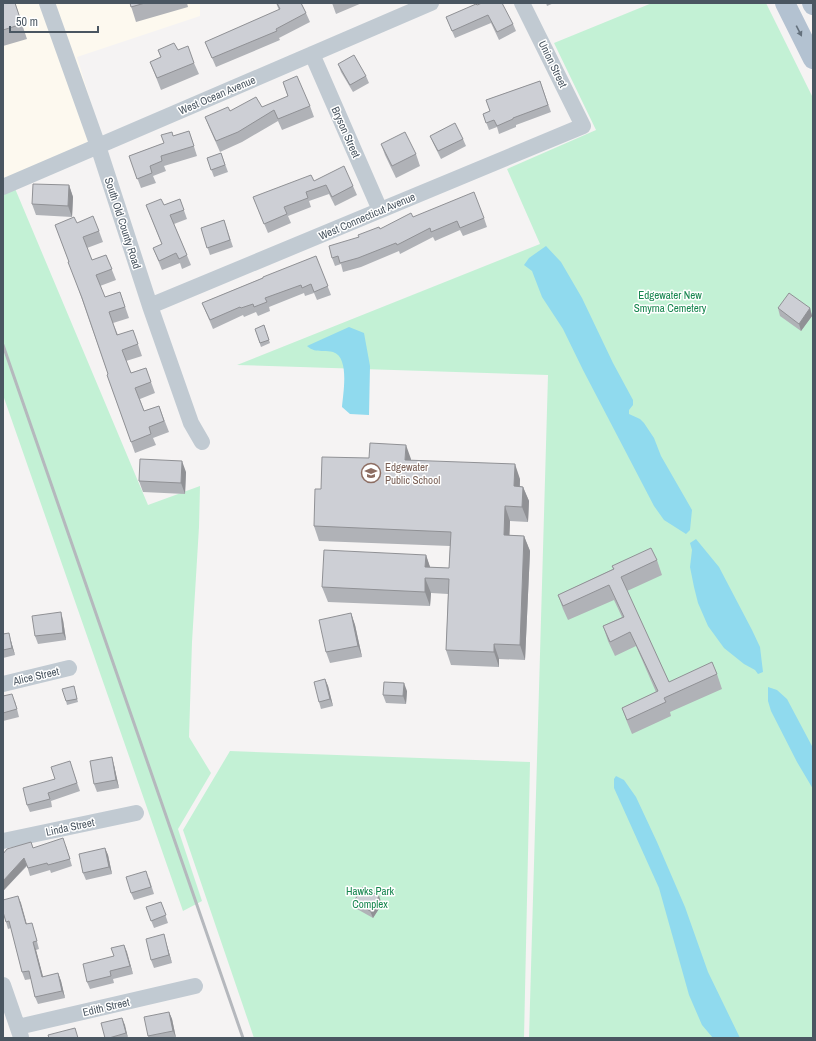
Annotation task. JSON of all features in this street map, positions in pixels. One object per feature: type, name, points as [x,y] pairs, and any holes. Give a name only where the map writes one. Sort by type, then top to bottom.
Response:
[{"type":"main road","points":[[785,3],[813,59]]},
{"type":"street","name":"South Old County Road","points":[[47,3],[98,146],[150,306],[191,423],[202,442]]},
{"type":"street","name":"West Ocean Avenue","points":[[3,188],[431,3]]},
{"type":"street","name":"Union Street","points":[[522,3],[583,126]]},
{"type":"street","name":"Bryson Street","points":[[312,54],[380,210]]},
{"type":"street","name":"West Connecticut Avenue","points":[[150,306],[583,126]]},
{"type":"street","name":"Alice Street","points":[[3,684],[69,668]]},
{"type":"street","name":"Linda Street","points":[[3,841],[136,813]]},
{"type":"street","points":[[3,985],[20,1033]]},
{"type":"street","name":"Edith Street","points":[[20,1033],[195,986]]},
{"type":"shaded area","points":[[3,3],[200,3],[200,16],[77,57],[104,145],[3,183]]},
{"type":"green space","name":"Edgewater New Smyrna Cemetery","points":[[652,3],[766,3],[813,98],[813,1038],[529,1038],[548,375],[237,365],[540,244],[507,169],[596,130],[554,43]]},
{"type":"green space","points":[[11,179],[148,505],[200,486],[189,737],[211,773],[178,829],[202,901],[183,911],[3,395],[3,183]]},
{"type":"green space","name":"Hawks Park Complex","points":[[230,751],[530,762],[524,1038],[254,1038],[183,830]]},
{"type":"water","points":[[546,246],[561,262],[582,298],[613,363],[633,400],[633,405],[629,410],[629,414],[640,419],[654,438],[661,456],[692,510],[690,530],[686,534],[664,520],[654,506],[563,329],[542,297],[532,271],[524,265],[529,258]]},
{"type":"water","points":[[349,327],[364,333],[370,366],[369,415],[350,414],[342,407],[344,368],[338,355],[329,351],[313,350],[307,346]]},
{"type":"water","points":[[696,539],[719,567],[752,630],[760,647],[763,672],[758,674],[755,670],[744,664],[724,648],[708,626],[698,603],[690,567],[692,550],[690,543]]},
{"type":"water","points":[[768,687],[777,690],[787,699],[813,748],[813,789],[797,762],[771,711],[768,701]]},
{"type":"water","points":[[616,776],[624,780],[636,797],[685,907],[708,972],[740,1038],[713,1038],[702,1025],[689,995],[659,888],[614,788],[614,779]]},
{"type":"building","points":[[3,3],[15,3],[22,24],[3,30]]},
{"type":"building","points":[[130,3],[145,3],[131,7]]},
{"type":"building","points":[[277,3],[301,3],[306,13],[276,29],[277,31],[212,58],[205,42],[280,9]]},
{"type":"building","points":[[502,3],[513,24],[497,32],[488,15],[452,31],[446,17],[476,4]]},
{"type":"building","points":[[174,43],[178,50],[188,46],[194,63],[157,78],[150,62],[161,57],[158,50]]},
{"type":"building","points":[[354,55],[366,76],[350,85],[338,64]]},
{"type":"building","points":[[297,76],[310,106],[278,119],[274,110],[238,132],[216,141],[205,117],[228,107],[230,111],[256,97],[262,107],[288,96],[283,82]]},
{"type":"building","points":[[540,81],[548,105],[513,118],[497,126],[494,120],[486,123],[483,114],[490,111],[486,100]]},
{"type":"building","points":[[455,123],[463,139],[438,151],[430,136]]},
{"type":"building","points":[[189,131],[194,146],[161,156],[162,161],[150,166],[152,173],[137,179],[129,156],[164,143],[161,135],[172,132],[173,136]]},
{"type":"building","points":[[405,132],[416,154],[392,166],[381,144]]},
{"type":"building","points":[[221,153],[225,165],[211,170],[207,158]]},
{"type":"building","points":[[344,166],[353,186],[332,197],[326,185],[306,192],[308,198],[284,207],[287,214],[264,224],[253,197],[311,175],[314,181]]},
{"type":"building","points":[[33,184],[69,185],[68,206],[32,204]]},
{"type":"building","points":[[474,192],[484,218],[460,228],[457,221],[431,232],[430,228],[397,245],[396,243],[358,258],[340,263],[338,256],[332,258],[329,246],[359,237],[358,235],[379,227],[380,229],[411,213],[413,217]]},
{"type":"building","points":[[161,199],[164,205],[180,199],[184,210],[170,215],[187,255],[179,259],[176,253],[159,261],[153,248],[162,244],[146,205]]},
{"type":"building","points":[[93,216],[99,231],[83,237],[92,260],[106,255],[112,269],[96,275],[105,297],[120,292],[125,307],[109,312],[117,335],[133,330],[138,344],[122,350],[131,373],[146,368],[151,382],[135,388],[144,411],[159,406],[164,421],[149,427],[151,434],[131,442],[82,298],[55,225],[74,217],[77,223]]},
{"type":"building","points":[[224,220],[230,240],[207,248],[201,228]]},
{"type":"building","points":[[316,256],[328,286],[314,292],[311,284],[302,288],[301,285],[265,298],[267,302],[254,307],[253,304],[240,307],[210,320],[202,303]]},
{"type":"building","points":[[789,293],[810,308],[799,324],[778,308]]},
{"type":"building","points":[[264,325],[269,340],[260,343],[255,329]]},
{"type":"building","points":[[370,443],[406,445],[405,460],[515,464],[514,486],[523,487],[522,507],[505,506],[504,535],[524,536],[520,645],[494,644],[494,652],[446,650],[449,579],[425,578],[425,592],[322,587],[324,550],[426,555],[425,567],[449,568],[451,532],[314,526],[315,489],[321,489],[322,457],[369,458]]},
{"type":"building","points":[[140,459],[182,461],[181,483],[139,481]]},
{"type":"building","points":[[651,548],[657,560],[621,577],[669,682],[712,662],[717,674],[664,698],[666,702],[627,720],[622,708],[658,691],[630,632],[610,642],[603,626],[624,617],[609,585],[563,606],[558,595],[614,569],[612,566]]},
{"type":"building","points":[[61,612],[63,633],[35,636],[32,616]]},
{"type":"building","points":[[351,613],[358,646],[326,652],[319,620]]},
{"type":"building","points":[[9,633],[12,648],[3,650],[3,634]]},
{"type":"building","points":[[325,679],[330,699],[319,702],[314,682]]},
{"type":"building","points":[[384,682],[404,683],[403,696],[383,695]]},
{"type":"building","points":[[74,686],[77,699],[66,701],[62,689]]},
{"type":"building","points":[[12,694],[17,709],[3,713],[3,696]]},
{"type":"building","points":[[112,757],[116,780],[94,784],[90,761]]},
{"type":"building","points":[[70,761],[77,783],[48,793],[50,799],[27,805],[23,788],[55,779],[51,767]]},
{"type":"building","points":[[63,838],[70,859],[48,865],[47,863],[28,868],[24,858],[3,881],[3,854],[7,849],[31,842],[33,848]]},
{"type":"building","points":[[105,848],[109,867],[83,873],[79,854]]},
{"type":"building","points":[[146,871],[151,887],[131,893],[126,877]]},
{"type":"building","points":[[363,887],[379,896],[370,911],[354,901]]},
{"type":"building","points":[[18,896],[26,924],[32,923],[37,941],[33,942],[42,977],[58,973],[62,991],[35,997],[29,971],[22,972],[9,921],[6,922],[3,912],[3,900]]},
{"type":"building","points":[[161,902],[166,915],[151,921],[146,907]]},
{"type":"building","points":[[164,934],[169,955],[151,960],[146,939]]},
{"type":"building","points":[[124,945],[130,966],[110,971],[111,976],[87,982],[83,964],[114,956],[111,948]]},
{"type":"building","points":[[169,1012],[173,1031],[148,1036],[144,1017]]},
{"type":"building","points":[[122,1018],[126,1033],[105,1038],[101,1023]]},
{"type":"building","points":[[75,1028],[78,1038],[49,1038],[48,1035]]},
{"type":"railway","points":[[3,345],[243,1038]]},
{"type":"place","name":"Edgewater Public School","points":[[371,473]]}]
